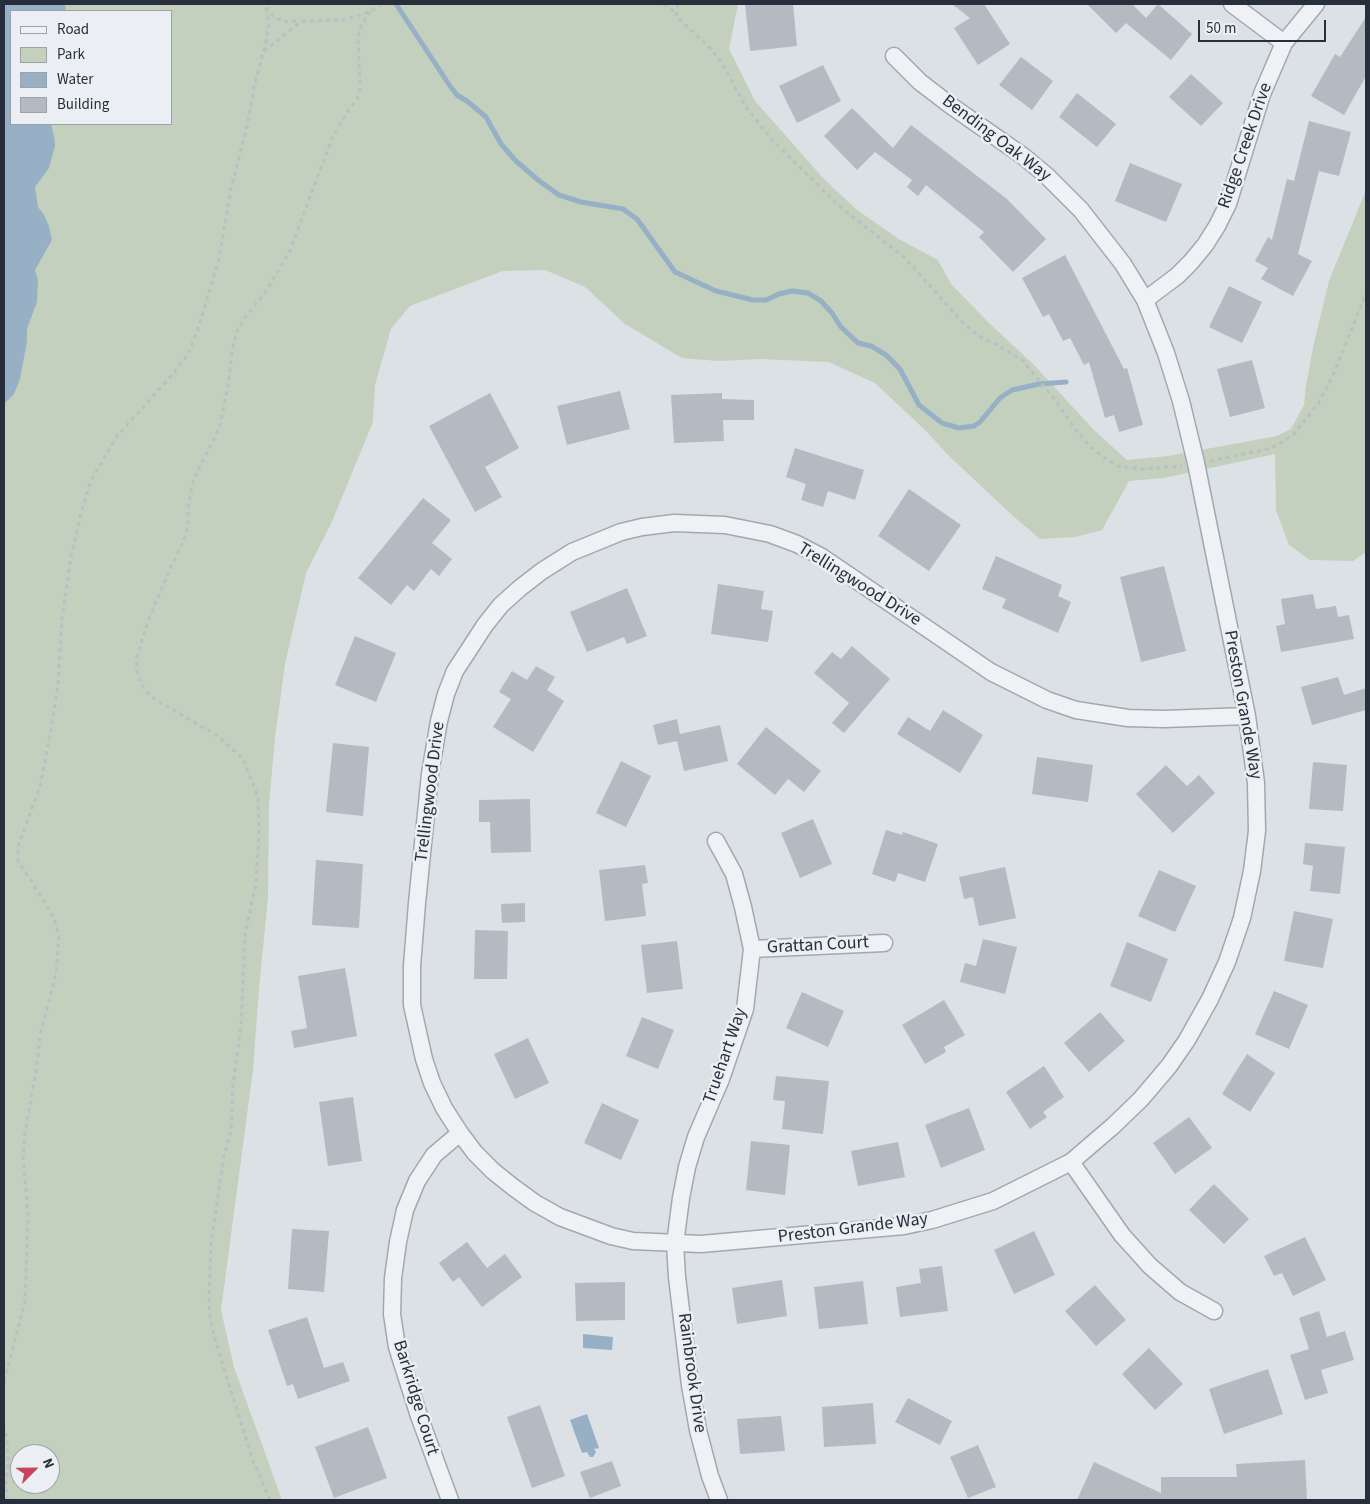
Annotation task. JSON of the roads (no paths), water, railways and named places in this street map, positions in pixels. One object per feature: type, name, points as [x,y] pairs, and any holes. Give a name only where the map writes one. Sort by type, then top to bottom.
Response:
[{"type":"street","points":[[1232,4],[1284,44]]},
{"type":"street","name":"Ridge Creek Drive","points":[[1145,300],[1177,276],[1191,262],[1205,245],[1216,226],[1228,204],[1262,94],[1284,44],[1316,4]]},
{"type":"street","name":"Bending Oak Way","points":[[894,56],[920,82],[1023,156],[1059,187],[1102,236],[1123,264],[1145,300]]},
{"type":"street","name":"Preston Grande Way","points":[[676,1244],[701,1244],[904,1226],[993,1202],[1070,1162],[1113,1126],[1141,1099],[1169,1066],[1210,999],[1227,962],[1242,918],[1252,871],[1256,831],[1256,783],[1247,716],[1196,463],[1175,378],[1145,300]]},
{"type":"street","name":"Trellingwood Drive","points":[[676,1244],[633,1241],[611,1236],[560,1217],[535,1203],[493,1170],[475,1153],[444,1108],[432,1083],[417,1032],[412,1005],[412,966],[430,774],[439,721],[446,694],[455,671],[485,624],[501,605],[542,571],[572,552],[621,532],[674,523],[725,525],[770,534],[797,544],[822,557],[991,672],[1048,700],[1076,710],[1128,718],[1164,719],[1247,716]]},
{"type":"street","name":"Truehart Way","points":[[676,1244],[687,1167],[696,1137],[721,1079],[745,1009],[752,949],[734,874],[716,841]]},
{"type":"street","name":"Grattan Court","points":[[752,949],[884,943]]},
{"type":"street","name":"Barkridge Court","points":[[450,1500],[419,1416],[397,1347],[392,1314],[398,1242],[406,1210],[417,1182],[434,1155],[460,1133]]},
{"type":"street","points":[[1070,1162],[1122,1235],[1150,1266],[1180,1292],[1214,1311]]},
{"type":"street","name":"Rainbrook Drive","points":[[676,1244],[678,1287],[690,1385],[698,1430],[718,1500]]},
{"type":"water","points":[[4,4],[65,4],[66,10],[10,10],[10,125],[51,125],[55,146],[49,168],[35,187],[38,207],[49,226],[52,240],[35,270],[38,280],[37,302],[27,329],[27,341],[20,379],[14,394],[4,404]]},
{"type":"water","points":[[583,1334],[613,1337],[612,1350],[583,1348]]},
{"type":"water","points":[[587,1414],[599,1448],[594,1449],[596,1452],[593,1457],[590,1457],[587,1452],[582,1453],[570,1420]]},
{"type":"waterway","points":[[396,4],[457,95],[486,117],[501,144],[516,161],[538,180],[559,195],[581,202],[623,209],[637,219],[675,272],[716,291],[753,300],[766,300],[792,291],[808,293],[821,301],[841,327],[858,343],[871,346],[886,355],[900,369],[919,405],[942,423],[959,428],[974,426],[980,422],[1000,398],[1012,390],[1039,384],[1066,382]]}]
